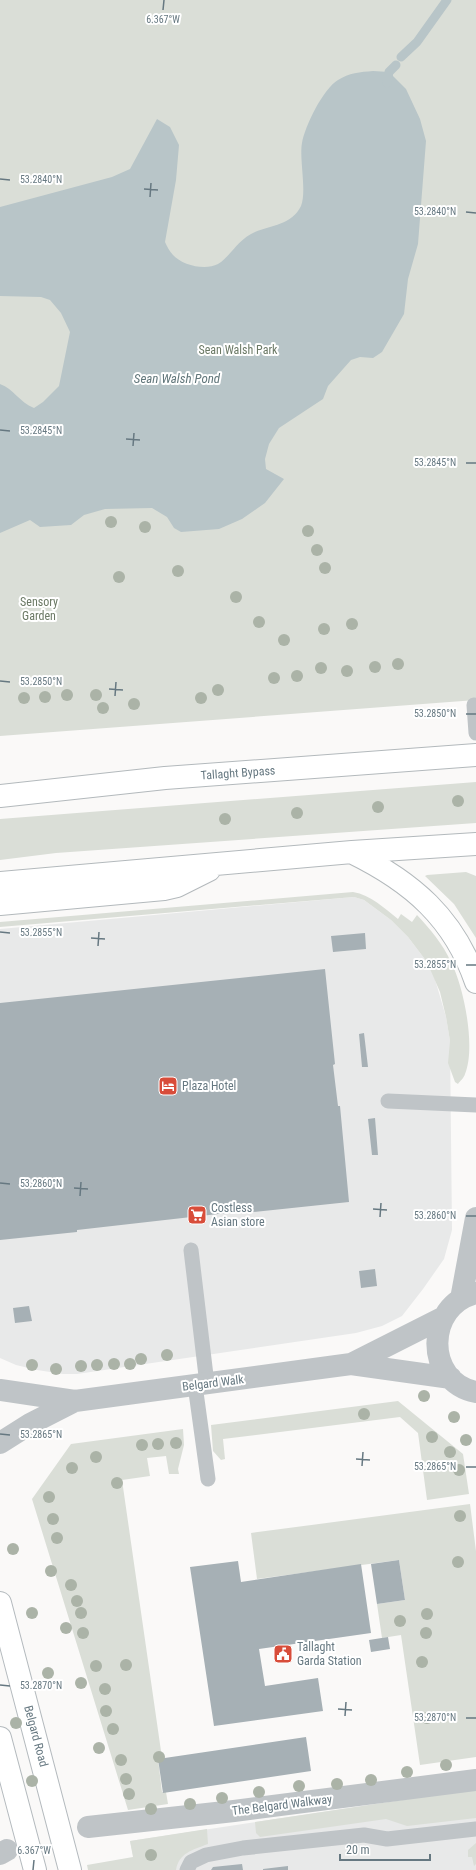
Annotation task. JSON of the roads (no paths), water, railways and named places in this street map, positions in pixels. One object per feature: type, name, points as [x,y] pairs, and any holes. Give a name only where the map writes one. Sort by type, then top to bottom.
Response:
[{"type":"main road","name":"Tallaght Bypass","points":[[0,796],[165,778],[476,755]]},
{"type":"main road","points":[[0,883],[352,852],[476,844]]},
{"type":"main road","points":[[352,852],[383,868],[420,896],[436,911],[456,937],[469,961],[476,982]]},
{"type":"main road","points":[[0,904],[164,889],[177,886],[221,864]]},
{"type":"main road","name":"Belgard Road","points":[[0,1603],[70,1870]]},
{"type":"main road","points":[[0,1738],[35,1870]]},
{"type":"street","points":[[475,1396],[451,1378],[443,1368],[438,1355],[437,1342],[439,1329],[444,1317],[451,1307],[468,1296],[476,1218]]},
{"type":"street","name":"Belgard Walk","points":[[351,1364],[444,1317]]},
{"type":"street","name":"Belgard Walk","points":[[0,1390],[75,1401],[351,1364],[451,1378]]},
{"type":"street","name":"Belgard Walk","points":[[0,1443],[30,1424],[75,1401]]},
{"type":"street","name":"The Belgard Walkway","points":[[88,1827],[234,1811],[476,1780]]},
{"type":"lane","points":[[474,705],[476,732]]},
{"type":"lane","points":[[388,1101],[476,1105]]},
{"type":"lane","points":[[191,1250],[208,1479]]},
{"type":"lane","points":[[187,1870],[191,1862],[206,1855],[243,1848],[364,1835],[387,1839],[476,1829]]},
{"type":"water","name":"Sean Walsh Pond","points":[[373,71],[389,72],[406,89],[420,119],[426,141],[418,244],[408,279],[404,314],[382,352],[373,358],[360,357],[351,360],[328,386],[323,399],[279,428],[269,444],[265,459],[266,469],[284,479],[265,503],[242,519],[219,529],[181,532],[174,528],[167,517],[152,508],[105,509],[84,515],[71,525],[40,527],[30,520],[0,533],[0,384],[5,386],[24,402],[34,408],[43,402],[59,386],[70,332],[61,313],[50,300],[41,297],[0,296],[0,207],[112,177],[130,169],[157,119],[170,127],[179,145],[176,180],[165,242],[177,259],[182,262],[200,267],[213,266],[223,261],[239,243],[249,235],[281,224],[297,212],[303,200],[301,157],[302,143],[307,127],[316,108],[326,91],[338,80],[350,74]]},
{"type":"waterway","points":[[401,57],[417,42],[447,0]]},
{"type":"waterway","points":[[387,83],[389,72],[396,65]]},
{"type":"place","name":"Plaza Hotel","points":[[168,1086]]},
{"type":"place","name":"Costless Asian store","points":[[197,1215]]},
{"type":"place","name":"Tallaght Garda Station","points":[[283,1654]]},
{"type":"park label","name":"Sean Walsh Park","points":[[238,350]]},
{"type":"park label","name":"Sensory Garden","points":[[39,609]]}]
